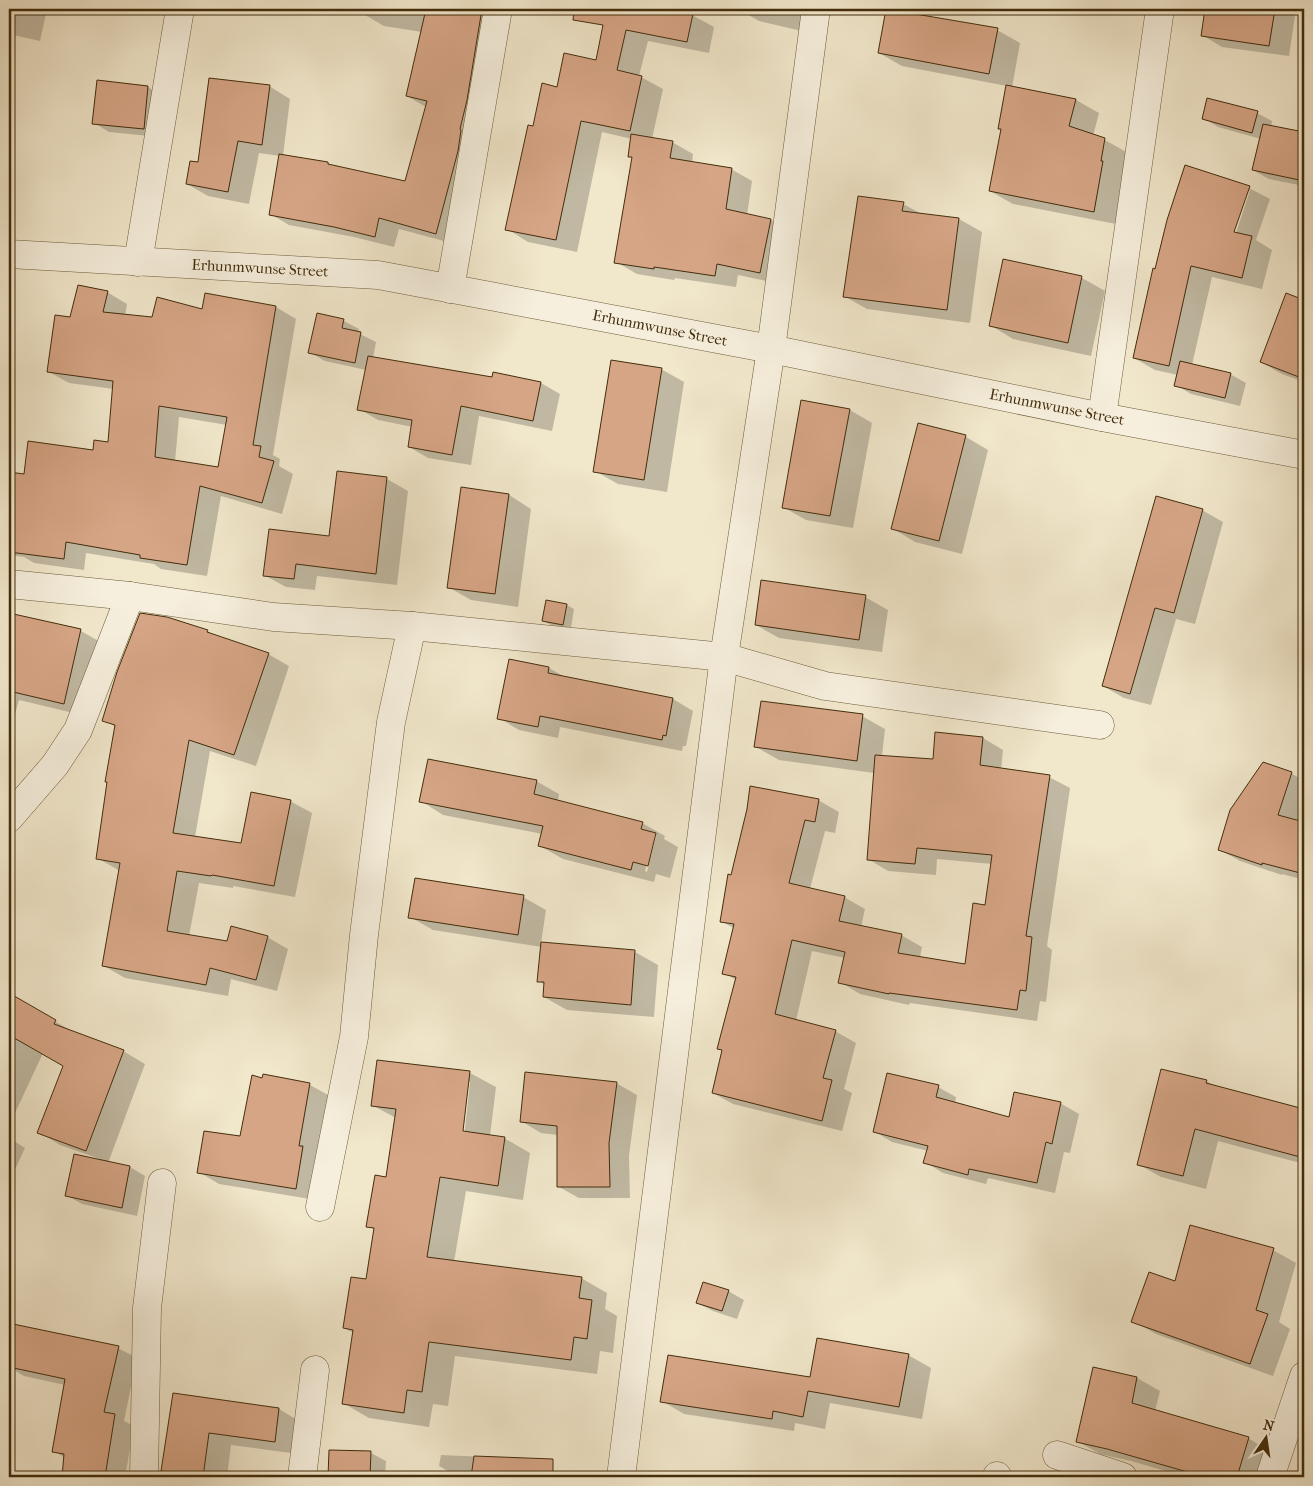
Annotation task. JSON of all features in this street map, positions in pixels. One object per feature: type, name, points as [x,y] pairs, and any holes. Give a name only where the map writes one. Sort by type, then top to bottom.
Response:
[{"type":"street","points":[[138,262],[180,9]]},
{"type":"street","points":[[450,289],[498,9]]},
{"type":"street","points":[[621,1477],[724,657],[770,349],[816,9]]},
{"type":"street","points":[[1102,417],[1160,9]]},
{"type":"street","name":"Erhunmwunse Street","points":[[9,254],[378,274],[770,349],[1102,417],[1304,455]]},
{"type":"street","points":[[9,584],[130,596],[273,617],[412,626],[724,657],[825,686],[1100,725]]},
{"type":"street","points":[[9,818],[55,765],[78,730],[130,596]]},
{"type":"street","points":[[320,1207],[354,1036],[364,935],[391,722],[412,626]]},
{"type":"street","points":[[144,1477],[147,1308],[162,1183]]},
{"type":"street","points":[[302,1477],[315,1370]]},
{"type":"street","points":[[1270,1477],[1304,1376]]},
{"type":"street","points":[[1057,1455],[1123,1477]]},
{"type":"building","points":[[426,9],[482,9],[467,100],[460,129],[458,151],[436,234],[379,218],[375,237],[269,215],[279,154],[328,162],[328,164],[405,181],[427,101],[406,96]]},
{"type":"building","points":[[574,9],[694,9],[687,42],[626,30],[617,70],[642,76],[630,131],[581,121],[556,240],[505,230],[528,125],[533,126],[542,83],[557,87],[564,53],[596,60],[603,25],[573,20]]},
{"type":"building","points":[[886,9],[998,28],[989,74],[878,53]]},
{"type":"building","points":[[1205,9],[1275,9],[1269,46],[1201,36]]},
{"type":"building","points":[[209,78],[270,85],[262,145],[238,141],[228,192],[186,184],[190,161],[198,162]]},
{"type":"building","points":[[97,80],[148,86],[144,129],[92,124]]},
{"type":"building","points":[[1006,85],[1076,99],[1069,126],[1105,138],[1094,212],[989,191],[1001,129],[998,129]]},
{"type":"building","points":[[1207,98],[1258,111],[1252,133],[1202,119]]},
{"type":"building","points":[[1263,124],[1304,132],[1304,181],[1252,170]]},
{"type":"building","points":[[631,134],[673,141],[670,158],[732,168],[726,209],[771,219],[760,273],[717,264],[715,276],[614,263],[632,157],[628,157]]},
{"type":"building","points":[[1185,165],[1250,186],[1234,232],[1252,236],[1242,278],[1191,266],[1169,366],[1133,358],[1153,268],[1155,269],[1167,220]]},
{"type":"building","points":[[858,196],[904,202],[902,211],[959,218],[947,310],[843,297]]},
{"type":"building","points":[[1003,259],[1082,276],[1068,343],[989,326]]},
{"type":"building","points":[[78,285],[108,291],[103,312],[152,317],[157,297],[202,309],[205,293],[276,306],[253,445],[261,446],[259,457],[274,461],[262,503],[200,486],[187,565],[140,558],[140,555],[66,542],[64,559],[9,552],[9,472],[24,474],[28,441],[93,450],[94,440],[108,442],[113,381],[47,372],[55,315],[70,317]],"holes":[[[159,406],[227,417],[218,467],[155,457]]]},
{"type":"building","points":[[1286,293],[1304,300],[1304,379],[1260,362]]},
{"type":"building","points":[[317,313],[344,319],[342,328],[361,332],[355,363],[308,353]]},
{"type":"building","points":[[368,356],[492,377],[493,372],[541,382],[533,421],[461,406],[452,455],[408,447],[412,420],[357,410]]},
{"type":"building","points":[[611,360],[662,368],[644,480],[593,472]]},
{"type":"building","points":[[1180,361],[1231,373],[1225,398],[1174,386]]},
{"type":"building","points":[[801,400],[850,409],[830,516],[782,508]]},
{"type":"building","points":[[918,423],[966,435],[939,541],[891,529]]},
{"type":"building","points":[[337,471],[387,477],[376,574],[296,564],[294,579],[263,576],[269,529],[329,536]]},
{"type":"building","points":[[461,487],[509,494],[495,594],[447,588]]},
{"type":"building","points":[[1156,496],[1203,509],[1174,613],[1155,608],[1130,694],[1102,686]]},
{"type":"building","points":[[761,580],[866,595],[859,640],[755,625]]},
{"type":"building","points":[[546,600],[567,604],[563,625],[542,621]]},
{"type":"building","points":[[9,613],[81,629],[64,704],[9,691]]},
{"type":"building","points":[[140,613],[167,617],[269,653],[234,755],[189,740],[173,833],[241,843],[251,792],[291,800],[274,886],[177,871],[167,931],[227,941],[231,926],[268,936],[256,980],[210,968],[206,985],[102,966],[120,863],[96,859],[107,782],[105,782],[115,725],[102,721],[117,672]]},
{"type":"building","points":[[509,659],[549,667],[548,673],[673,698],[666,736],[663,735],[662,740],[540,716],[538,727],[497,719]]},
{"type":"building","points":[[761,701],[863,714],[857,761],[754,747]]},
{"type":"building","points":[[935,732],[983,737],[980,765],[1050,775],[1026,936],[1032,937],[1026,991],[1020,990],[1017,1010],[889,994],[838,983],[845,952],[792,940],[775,1014],[836,1030],[823,1078],[832,1080],[822,1121],[712,1093],[722,1050],[717,1049],[736,977],[722,974],[734,924],[720,922],[728,874],[731,875],[747,809],[750,786],[819,799],[815,822],[805,820],[789,883],[845,896],[839,921],[902,934],[898,953],[965,964],[973,903],[985,905],[992,855],[917,848],[915,864],[867,860],[875,755],[933,759]]},
{"type":"building","points":[[428,759],[537,780],[534,794],[643,822],[641,829],[656,833],[648,866],[633,862],[631,870],[538,846],[543,826],[419,802]]},
{"type":"building","points":[[1263,762],[1292,772],[1278,815],[1304,822],[1304,874],[1262,863],[1262,865],[1218,850],[1230,810]]},
{"type":"building","points":[[415,878],[524,895],[518,935],[408,918]]},
{"type":"building","points":[[541,942],[635,950],[631,1005],[543,997],[544,982],[537,982]]},
{"type":"building","points":[[9,993],[56,1020],[54,1024],[124,1050],[86,1151],[37,1133],[63,1066],[9,1035]]},
{"type":"building","points":[[377,1060],[470,1071],[463,1131],[505,1137],[498,1186],[440,1177],[427,1257],[582,1277],[579,1298],[592,1300],[587,1339],[574,1337],[571,1360],[429,1342],[422,1392],[407,1390],[404,1413],[342,1404],[353,1330],[343,1328],[351,1277],[366,1279],[374,1228],[366,1227],[375,1175],[386,1177],[396,1109],[371,1106]]},
{"type":"building","points":[[1161,1069],[1207,1080],[1206,1083],[1304,1109],[1304,1158],[1195,1129],[1183,1176],[1137,1165]]},
{"type":"building","points":[[525,1072],[617,1082],[609,1143],[610,1187],[557,1187],[557,1126],[520,1122]]},
{"type":"building","points":[[887,1073],[939,1085],[936,1097],[1009,1117],[1014,1092],[1061,1102],[1052,1144],[1046,1142],[1037,1183],[969,1169],[968,1175],[923,1163],[928,1146],[873,1132]]},
{"type":"building","points":[[263,1074],[310,1083],[299,1146],[303,1146],[296,1189],[197,1173],[204,1131],[240,1136],[252,1075],[262,1078]]},
{"type":"building","points":[[74,1154],[130,1166],[122,1208],[65,1196]]},
{"type":"building","points":[[1190,1225],[1274,1248],[1256,1310],[1268,1314],[1250,1364],[1131,1322],[1149,1272],[1175,1281]]},
{"type":"building","points":[[703,1282],[729,1290],[722,1311],[696,1303]]},
{"type":"building","points":[[13,1324],[119,1346],[104,1412],[115,1414],[105,1477],[62,1477],[64,1454],[52,1452],[65,1379],[9,1367],[9,1343]]},
{"type":"building","points":[[817,1338],[909,1354],[899,1407],[808,1391],[803,1417],[773,1411],[772,1419],[660,1402],[668,1355],[810,1377]]},
{"type":"building","points":[[1093,1367],[1137,1377],[1132,1403],[1249,1437],[1237,1477],[1205,1477],[1076,1442]]},
{"type":"building","points":[[173,1393],[279,1408],[275,1442],[209,1433],[203,1477],[161,1471]]},
{"type":"building","points":[[329,1450],[371,1451],[370,1477],[328,1477]]},
{"type":"building","points":[[474,1456],[553,1459],[553,1477],[471,1477]]}]
